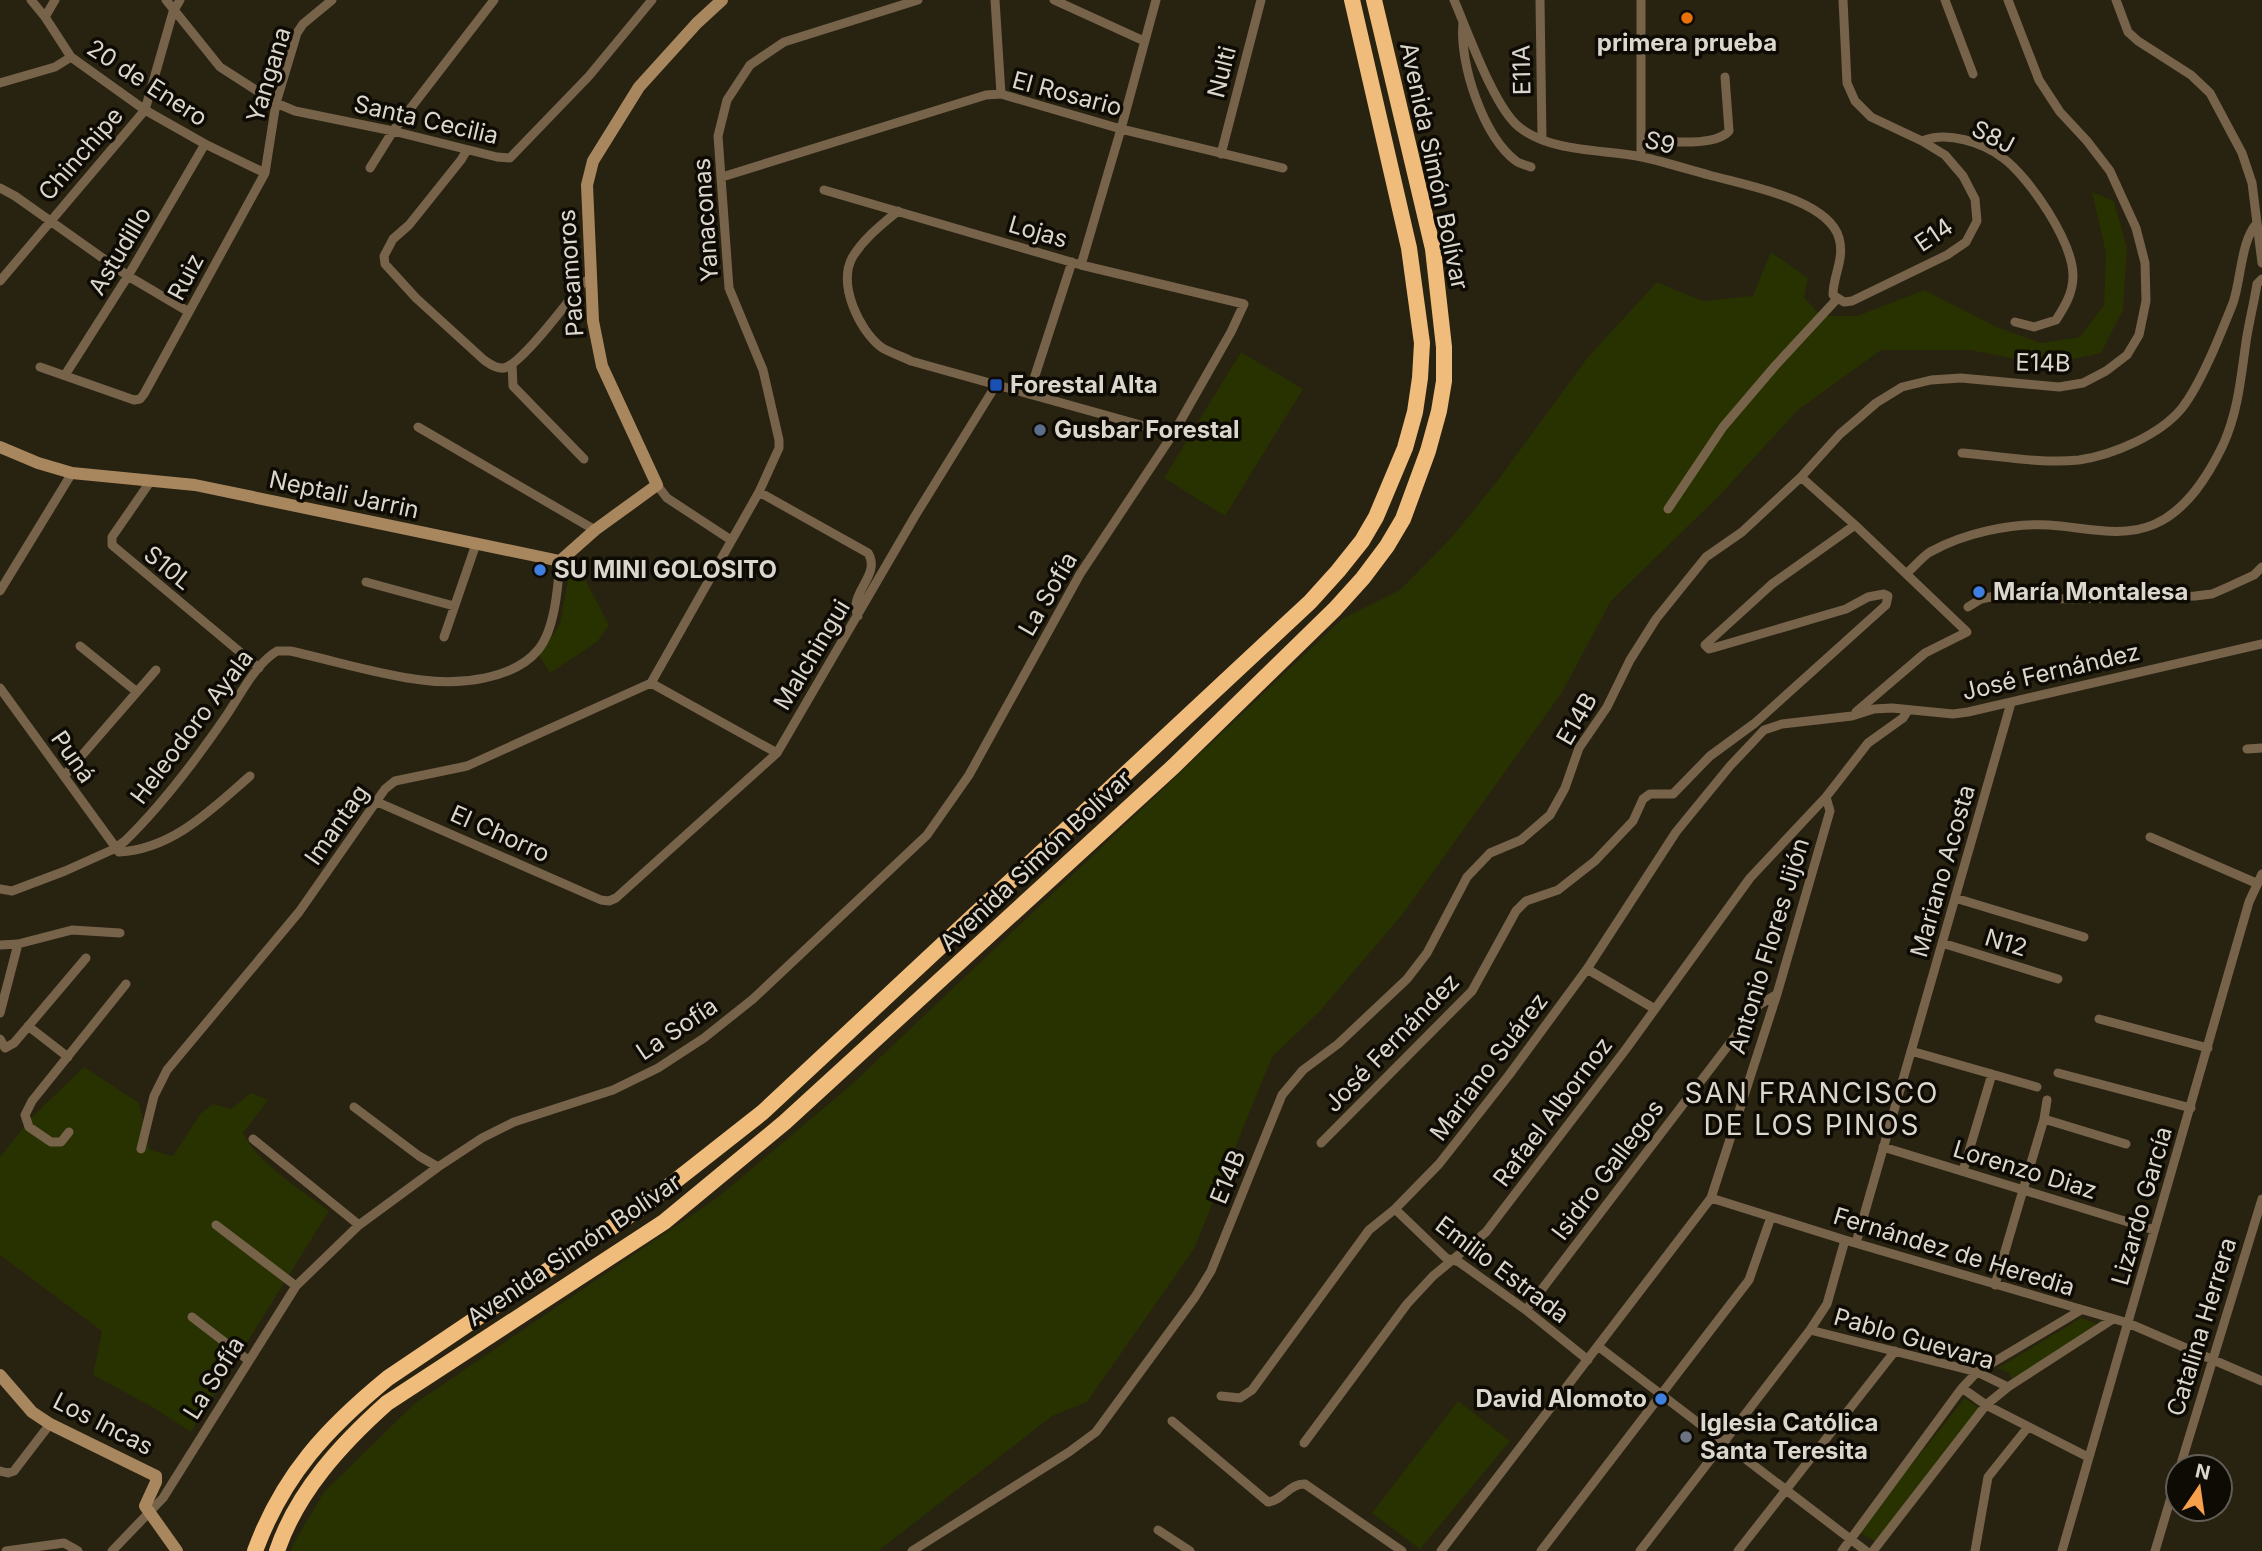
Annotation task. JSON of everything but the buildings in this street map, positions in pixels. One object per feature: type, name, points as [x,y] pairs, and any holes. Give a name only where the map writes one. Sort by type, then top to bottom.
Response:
[{"type":"highway","name":"Avenida Simón Bolívar","points":[[255,1551],[265,1523],[290,1479],[354,1406],[388,1378],[646,1204],[763,1112],[1291,620],[1338,571],[1362,541],[1376,517],[1405,448],[1415,412],[1422,343],[1409,248],[1352,0]]},
{"type":"highway","name":"Avenida Simón Bolívar","points":[[277,1551],[283,1533],[304,1493],[361,1426],[387,1403],[664,1222],[785,1122],[1174,766],[1335,609],[1363,579],[1387,546],[1403,519],[1439,411],[1444,381],[1444,347],[1433,250],[1374,0]]},
{"type":"street","name":"20 de Enero","points":[[30,0],[45,16],[71,57],[145,110],[205,144],[265,173]]},
{"type":"street","points":[[45,16],[55,0]]},
{"type":"street","name":"Santa Cecilia","points":[[166,0],[220,67],[276,103],[295,111],[510,158],[589,76],[652,0]]},
{"type":"street","name":"Chinchipe","points":[[0,281],[145,110],[173,12],[180,0]]},
{"type":"street","name":"Yangana","points":[[265,173],[276,103],[297,33],[303,24],[332,0]]},
{"type":"street","points":[[370,168],[393,131],[494,0]]},
{"type":"street","name":"Pacamoros","points":[[722,0],[697,23],[639,87],[593,161],[587,196],[593,321],[602,366],[657,485],[667,498],[730,540]]},
{"type":"street","name":"Yanaconas","points":[[730,540],[759,492],[776,456],[779,440],[763,370],[729,288],[718,136],[727,100],[750,65],[784,42],[918,0]]},
{"type":"street","points":[[995,0],[1001,94]]},
{"type":"street","points":[[1054,0],[1144,41]]},
{"type":"street","points":[[1028,394],[1121,129],[1156,0]]},
{"type":"street","name":"S9","points":[[1454,0],[1501,105],[1522,129],[1542,139],[1641,157],[1778,194],[1810,208],[1831,223],[1839,236],[1842,252],[1833,287],[1836,300]]},
{"type":"street","name":"E11A","points":[[1540,0],[1542,139]]},
{"type":"street","points":[[1641,0],[1641,157]]},
{"type":"street","name":"S8J","points":[[1843,0],[1847,83],[1855,101],[1871,117],[1922,141],[1933,137],[1958,139],[1971,142],[2002,157],[2028,183],[2050,215],[2066,248],[2073,275],[2069,299],[2056,320],[2034,327],[2014,322]]},
{"type":"street","points":[[1945,0],[1973,74]]},
{"type":"street","name":"E14B","points":[[912,1551],[1069,1452],[1096,1432],[1212,1270],[1282,1096],[1303,1070],[1338,1044],[1407,979],[1427,953],[1467,877],[1490,853],[1521,840],[1550,815],[1564,788],[1579,748],[1607,707],[1630,660],[1656,619],[1706,557],[1742,532],[1801,477],[1840,434],[1876,403],[1902,387],[1931,380],[1961,378],[2059,387],[2083,383],[2106,371],[2127,355],[2139,335],[2146,301],[2146,263],[2136,228],[2110,172],[2087,141],[2060,112],[2039,80],[2008,0]]},
{"type":"street","points":[[2116,0],[2128,32],[2191,75],[2210,93],[2242,153],[2252,183],[2262,262]]},
{"type":"street","name":"Nulti","points":[[1221,154],[1260,1]]},
{"type":"street","points":[[1463,21],[1461,37],[1470,79],[1490,128],[1517,162],[1531,167]]},
{"type":"street","points":[[0,83],[55,67],[71,57]]},
{"type":"street","points":[[1641,139],[1687,142],[1712,140],[1727,134],[1729,131],[1725,77]]},
{"type":"street","name":"El Rosario","points":[[722,177],[986,95],[1001,94],[1121,129],[1283,168]]},
{"type":"street","name":"E14","points":[[1836,300],[1852,301],[1947,255],[1966,242],[1977,221],[1975,199],[1963,176],[1945,155],[1922,141]]},
{"type":"street","name":"Astudillo","points":[[65,375],[128,276],[205,144]]},
{"type":"street","points":[[467,150],[409,225],[393,239],[384,256],[385,264],[416,298],[484,360],[495,367],[504,368],[512,364],[590,278]]},
{"type":"street","name":"Ruiz","points":[[65,375],[134,400],[140,399],[265,173]]},
{"type":"street","points":[[0,188],[128,276],[189,312]]},
{"type":"street","name":"Lojas","points":[[824,190],[1076,263],[1244,304]]},
{"type":"street","points":[[898,211],[872,232],[852,259],[847,273],[848,290],[859,320],[881,346],[911,361],[1173,434]]},
{"type":"street","points":[[1962,453],[2079,460],[2143,439],[2165,425],[2183,407],[2203,371],[2233,302],[2248,234],[2257,222]]},
{"type":"street","points":[[1907,573],[1929,553],[1979,534],[2023,526],[2048,525],[2119,531],[2140,529],[2155,524],[2184,504],[2201,484],[2223,444],[2242,382],[2246,342],[2258,284],[2262,279]]},
{"type":"street","points":[[1668,509],[1723,426],[1791,347],[1836,300]]},
{"type":"street","name":"La Sofía","points":[[113,1551],[163,1498],[296,1286],[359,1225],[482,1138],[514,1122],[613,1090],[658,1068],[704,1038],[753,999],[927,835],[970,775],[1080,574],[1173,434],[1244,304]]},
{"type":"street","points":[[512,364],[513,386],[583,459]]},
{"type":"street","points":[[40,367],[65,375]]},
{"type":"street","name":"Malchingui","points":[[609,901],[616,898],[777,752],[915,516],[996,386]]},
{"type":"street","points":[[418,427],[595,530]]},
{"type":"street","name":"Neptali Jarrin","points":[[0,447],[38,463],[72,473],[195,485],[560,561]]},
{"type":"street","points":[[0,591],[72,473]]},
{"type":"street","points":[[1801,477],[1856,525],[1967,632],[1924,653],[1853,716]]},
{"type":"street","name":"S10L","points":[[150,482],[111,537],[112,545],[259,668]]},
{"type":"street","points":[[560,561],[595,530],[657,485]]},
{"type":"street","points":[[759,492],[868,553],[872,559],[872,567],[856,603],[858,616]]},
{"type":"street","points":[[1764,730],[1755,723],[1886,605],[1888,596],[1878,594],[1846,609],[1713,648],[1706,648],[1705,642],[1772,584],[1856,525]]},
{"type":"street","points":[[730,540],[651,682],[777,752]]},
{"type":"street","points":[[444,637],[476,544]]},
{"type":"street","name":"Heleodoro Ayala","points":[[0,889],[12,891],[65,871],[114,849],[136,831],[215,732],[259,668],[273,653],[281,650],[422,680],[449,682],[477,679],[506,671],[525,662],[540,648],[549,629],[560,561]]},
{"type":"street","points":[[1968,607],[1981,599],[1996,596],[2102,599],[2203,595],[2228,587],[2262,568]]},
{"type":"street","points":[[366,582],[454,606]]},
{"type":"street","points":[[80,646],[137,692]]},
{"type":"street","name":"José Fernández","points":[[1764,730],[1782,724],[1853,716],[1874,709],[1953,714],[2261,646]]},
{"type":"street","points":[[64,776],[156,670]]},
{"type":"street","name":"Imantag","points":[[141,1149],[154,1096],[167,1070],[299,912],[375,801],[395,781],[467,766],[651,682]]},
{"type":"street","name":"Puná","points":[[0,688],[114,849]]},
{"type":"street","name":"Mariano Acosta","points":[[1856,1243],[2011,703]]},
{"type":"street","points":[[1826,797],[1868,743],[1903,718],[1908,710]]},
{"type":"street","name":"José Fernández","points":[[1321,1143],[1472,991],[1516,911],[1526,901],[1558,891],[1633,821],[1643,799],[1650,794],[1673,794],[1710,756],[1755,723]]},
{"type":"street","name":"Mariano Suárez","points":[[1221,1396],[1240,1398],[1252,1390],[1369,1230],[1395,1209],[1440,1164],[1587,969],[1676,832],[1730,766],[1764,730]]},
{"type":"street","points":[[2247,749],[2262,748]]},
{"type":"street","points":[[114,849],[118,852],[131,851],[175,836],[211,810],[250,776]]},
{"type":"street","name":"Antonio Flores Jijón","points":[[1441,1551],[1711,1198],[1777,994],[1830,811],[1826,797]]},
{"type":"street","name":"Rafael Albornoz","points":[[1304,1443],[1407,1304],[1433,1276],[1486,1232],[1655,1009],[1750,878],[1826,797]]},
{"type":"street","name":"El Chorro","points":[[375,801],[601,900],[609,901]]},
{"type":"street","points":[[2150,837],[2256,883]]},
{"type":"street","name":"Lizardo García","points":[[2062,1551],[2256,883],[2262,874]]},
{"type":"street","points":[[1955,898],[2084,937]]},
{"type":"street","points":[[0,945],[18,944],[72,930],[120,933]]},
{"type":"street","name":"N12","points":[[1942,943],[2059,979]]},
{"type":"street","points":[[0,1013],[18,944]]},
{"type":"street","points":[[0,1039],[5,1048],[10,1046],[86,958]]},
{"type":"street","points":[[1587,969],[1655,1009]]},
{"type":"street","points":[[69,1132],[61,1143],[51,1142],[29,1127],[25,1115],[32,1101],[126,984]]},
{"type":"street","name":"Isidro Gallegos","points":[[1525,1310],[1759,1004],[1777,994]]},
{"type":"street","points":[[2099,1019],[2208,1048]]},
{"type":"street","points":[[28,1026],[68,1058]]},
{"type":"street","points":[[1911,1051],[2037,1087]]},
{"type":"street","points":[[2058,1073],[2191,1108]]},
{"type":"street","points":[[1963,1171],[1992,1074]]},
{"type":"street","points":[[1995,1285],[2044,1119],[2047,1100]]},
{"type":"street","points":[[354,1107],[438,1167]]},
{"type":"street","points":[[2044,1119],[2126,1144]]},
{"type":"street","points":[[253,1139],[359,1225]]},
{"type":"street","name":"Lorenzo Diaz","points":[[1883,1147],[2154,1230]]},
{"type":"street","name":"Fernández de Heredia","points":[[1711,1198],[2127,1323],[2262,1381]]},
{"type":"street","name":"Catalina Herrera","points":[[2184,1453],[2262,1199]]},
{"type":"street","name":"Emilio Estrada","points":[[1395,1209],[1446,1258],[1453,1260],[1525,1310],[1588,1360]]},
{"type":"street","points":[[1541,1551],[1749,1280],[1771,1217]]},
{"type":"street","points":[[216,1225],[296,1286]]},
{"type":"street","points":[[1640,1551],[1810,1330],[1826,1304],[1845,1240]]},
{"type":"street","points":[[1842,1551],[1962,1388],[1977,1372],[2081,1310]]},
{"type":"street","points":[[192,1317],[248,1360]]},
{"type":"street","points":[[1873,1551],[1986,1405],[2008,1387],[2113,1319]]},
{"type":"street","name":"Pablo Guevara","points":[[1810,1330],[1977,1372],[2008,1387]]},
{"type":"street","points":[[1599,1347],[1866,1551]]},
{"type":"street","points":[[1738,1551],[1895,1351]]},
{"type":"street","name":"Los Incas","points":[[0,1375],[32,1412],[50,1424],[152,1472],[156,1476],[156,1482],[145,1506],[150,1513]]},
{"type":"street","name":"Pablo Guevara","points":[[1962,1388],[1986,1405],[2088,1457]]},
{"type":"street","points":[[1172,1421],[1268,1502],[1274,1502],[1298,1484],[1305,1484],[1402,1551]]},
{"type":"street","points":[[0,1471],[14,1471],[50,1424]]},
{"type":"street","points":[[1975,1551],[1987,1477],[2028,1427]]},
{"type":"street","points":[[150,1513],[177,1551]]},
{"type":"street","points":[[2155,1551],[2164,1521]]},
{"type":"street","points":[[1158,1530],[1190,1551]]},
{"type":"street","points":[[6,1551],[64,1543],[78,1551]]},
{"type":"green space","points":[[2092,192],[2114,201],[2127,249],[2123,310],[2101,353],[2047,365],[1970,350],[1881,350],[1798,410],[1718,497],[1611,601],[1561,694],[1402,915],[1319,1012],[1272,1057],[1194,1249],[1087,1402],[1052,1416],[878,1551],[291,1551],[324,1492],[414,1404],[717,1198],[850,1086],[1342,619],[1400,590],[1452,537],[1498,480],[1588,357],[1657,282],[1703,301],[1753,296],[1771,252],[1808,278],[1804,297],[1821,316],[1857,316],[1924,290],[1997,327],[2041,343],[2080,337],[2104,305],[2106,253]]},
{"type":"green space","points":[[1241,352],[1303,389],[1225,516],[1164,478]]},
{"type":"green space","points":[[571,562],[576,562],[609,625],[597,642],[550,673],[539,655],[560,624]]},
{"type":"green space","points":[[84,1067],[139,1103],[150,1150],[173,1156],[200,1114],[213,1104],[231,1109],[251,1093],[268,1100],[243,1133],[270,1166],[329,1211],[191,1432],[154,1408],[93,1375],[102,1331],[0,1255],[0,1157],[31,1118]]},
{"type":"green space","points":[[2081,1318],[2097,1324],[2012,1381],[2009,1373],[1998,1368]]},
{"type":"green space","points":[[1965,1398],[1979,1408],[1875,1541],[1858,1532]]},
{"type":"green space","points":[[1458,1401],[1510,1441],[1420,1549],[1372,1513]]},
{"type":"place","name":"primera prueba","points":[[1687,18]]},
{"type":"place","name":"Forestal Alta","points":[[996,385]]},
{"type":"place","name":"Gusbar Forestal","points":[[1040,430]]},
{"type":"place","name":"SU MINI GOLOSITO","points":[[540,570]]},
{"type":"place","name":"María Montalesa","points":[[1979,592]]},
{"type":"place","name":"David Alomoto","points":[[1661,1399]]},
{"type":"place","name":"Iglesia Católica Santa Teresita","points":[[1686,1437]]},
{"type":"district","name":"SAN FRANCISCO DE LOS PINOS","points":[[1812,1109]]}]
